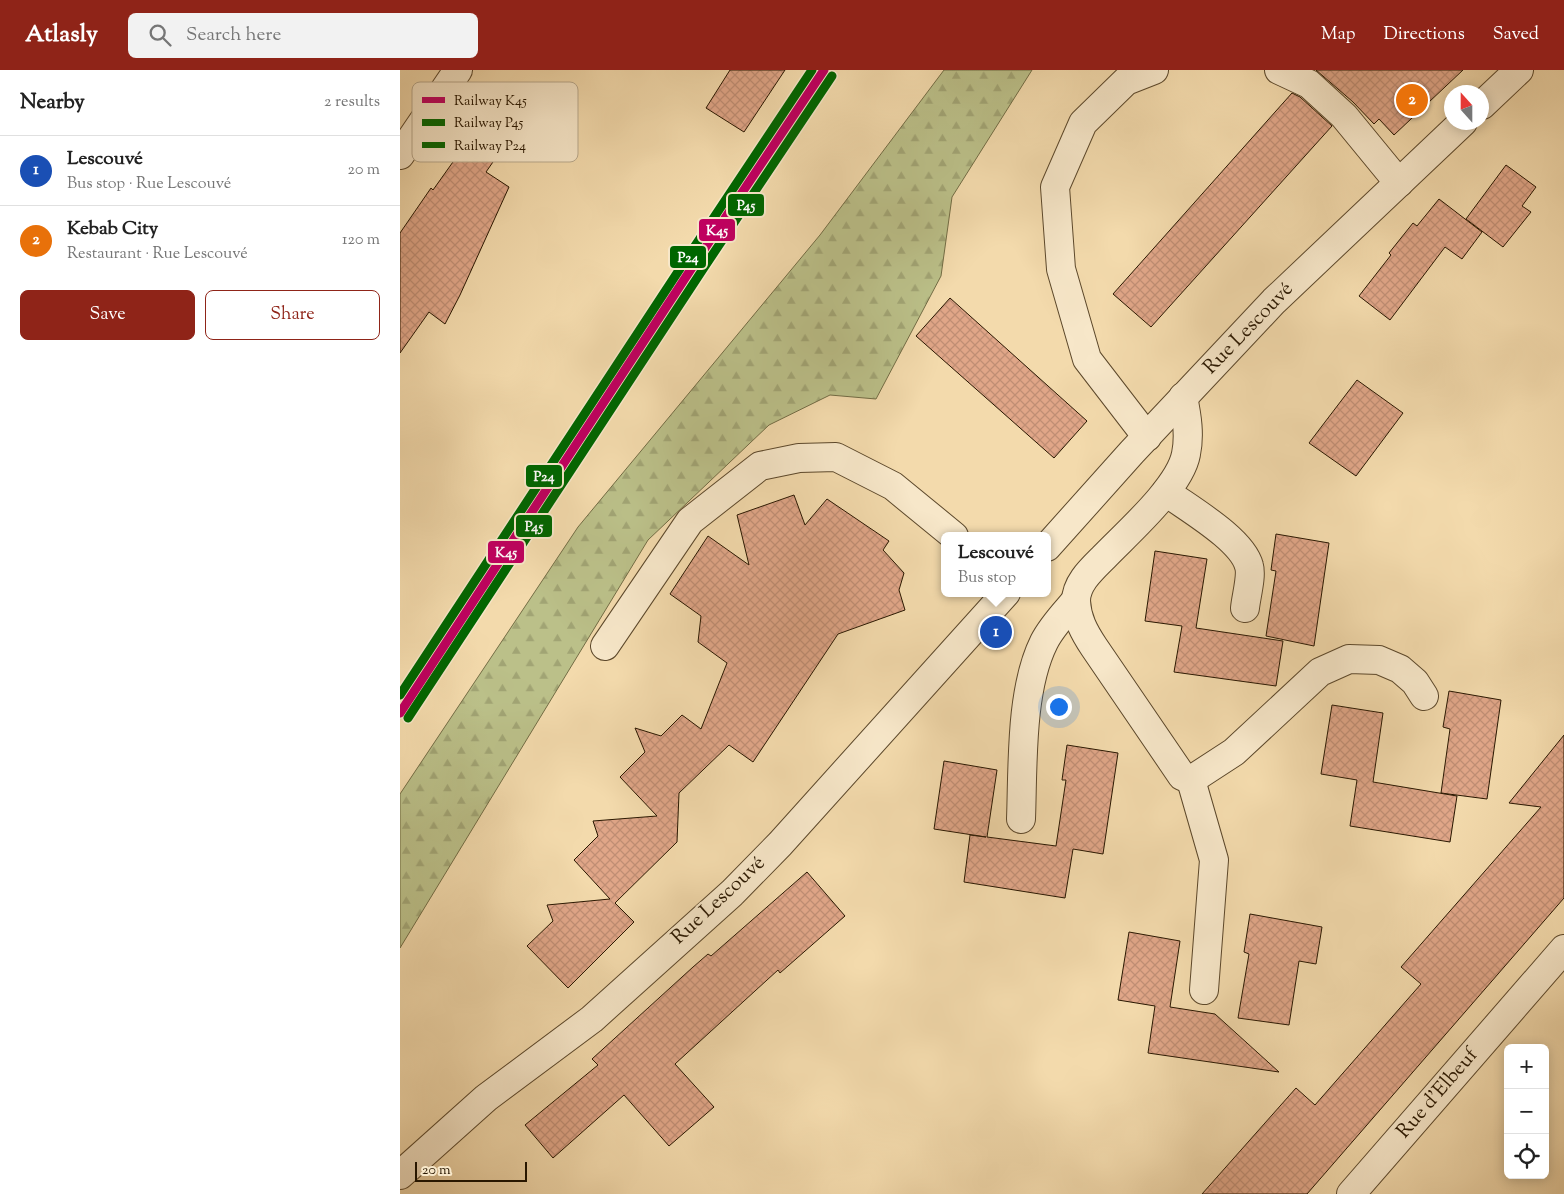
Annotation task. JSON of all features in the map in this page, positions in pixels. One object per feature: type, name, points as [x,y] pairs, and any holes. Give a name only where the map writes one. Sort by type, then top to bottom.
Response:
[{"type":"street","points":[[450,82],[458,70]]},
{"type":"street","points":[[1147,438],[1087,359],[1061,269],[1055,187],[1083,123],[1126,81],[1154,70]]},
{"type":"street","points":[[1279,70],[1309,84],[1344,116],[1399,183]]},
{"type":"street","points":[[1489,98],[1519,70]]},
{"type":"street","name":"Rue Lescouvé","points":[[1051,543],[1182,397],[1274,301],[1455,130]]},
{"type":"street","points":[[400,155],[412,137]]},
{"type":"street","points":[[1182,397],[1187,419],[1186,454],[1179,474],[1166,492],[1080,585],[1076,600],[1082,629],[1182,776],[1191,780],[1214,860],[1204,990]]},
{"type":"street","points":[[606,646],[690,521],[760,466],[799,458],[836,457],[893,486],[949,532]]},
{"type":"street","points":[[1166,492],[1234,541],[1245,556],[1250,568],[1245,608]]},
{"type":"street","name":"Rue Lescouvé","points":[[400,1175],[486,1098],[592,1019],[732,893],[780,844],[1002,597]]},
{"type":"street","points":[[1021,820],[1025,735],[1030,681],[1045,640],[1076,600]]},
{"type":"street","points":[[1191,780],[1234,752],[1320,672],[1349,659],[1379,660],[1400,669],[1415,682],[1424,696]]},
{"type":"street","name":"Rue d'Elbeuf","points":[[1351,1194],[1564,949]]},
{"type":"green space","points":[[944,70],[1032,70],[952,197],[941,276],[876,399],[830,395],[769,425],[648,540],[400,948],[400,794],[578,527],[820,235]]},
{"type":"building","points":[[730,70],[785,70],[744,132],[706,108]]},
{"type":"building","points":[[1316,70],[1463,70],[1447,85],[1444,85],[1444,88],[1394,135],[1379,119],[1374,124],[1353,102]]},
{"type":"building","points":[[1292,93],[1300,97],[1332,126],[1151,327],[1113,294]]},
{"type":"building","points":[[453,162],[493,162],[486,172],[509,187],[445,324],[429,312],[400,353],[400,233],[431,188],[433,190]]},
{"type":"building","points":[[1506,165],[1536,187],[1522,206],[1531,212],[1503,247],[1466,219]]},
{"type":"building","points":[[1439,199],[1482,232],[1462,259],[1445,247],[1390,320],[1359,296],[1413,223],[1417,226]]},
{"type":"building","points":[[950,298],[1087,421],[1054,458],[916,336]]},
{"type":"building","points":[[1357,380],[1403,413],[1356,476],[1309,443]]},
{"type":"building","points":[[794,495],[805,525],[827,499],[889,541],[883,550],[904,573],[899,590],[905,610],[838,634],[753,762],[729,745],[679,793],[677,842],[615,903],[634,922],[568,988],[527,946],[553,921],[547,905],[610,899],[574,860],[598,836],[593,821],[657,816],[620,777],[645,752],[635,728],[661,736],[682,715],[701,729],[727,663],[698,642],[701,616],[670,594],[708,536],[749,565],[737,515]]},
{"type":"building","points":[[1276,534],[1329,543],[1314,646],[1266,636],[1276,571],[1271,570]]},
{"type":"building","points":[[1155,551],[1207,559],[1196,628],[1283,641],[1276,686],[1174,672],[1182,626],[1145,621]]},
{"type":"building","points":[[1449,691],[1501,700],[1487,799],[1441,793],[1450,729],[1443,727]]},
{"type":"building","points":[[1332,705],[1383,713],[1373,782],[1457,796],[1450,842],[1350,826],[1357,780],[1321,774]]},
{"type":"building","points":[[1564,735],[1564,898],[1307,1194],[1202,1194],[1296,1088],[1315,1105],[1421,984],[1401,967],[1541,807],[1509,803]]},
{"type":"building","points":[[1067,745],[1118,753],[1103,854],[1073,849],[1065,898],[964,882],[970,835],[986,837],[934,829],[944,761],[997,770],[987,837],[1056,846],[1066,780],[1062,780]]},
{"type":"building","points":[[807,872],[845,916],[780,973],[778,970],[675,1064],[714,1107],[669,1146],[624,1095],[553,1158],[525,1125],[598,1065],[592,1059],[693,967],[708,954],[711,956]]},
{"type":"building","points":[[1250,914],[1322,927],[1316,964],[1299,961],[1289,1025],[1238,1018],[1249,954],[1244,952]]},
{"type":"building","points":[[1129,932],[1180,941],[1170,1007],[1215,1014],[1279,1072],[1148,1053],[1155,1006],[1118,1000]]},
{"type":"rail line","name":"P24","points":[[400,695],[812,70]]},
{"type":"rail line","name":"K45","points":[[400,713],[824,70]]},
{"type":"rail line","name":"P45","points":[[408,718],[832,76]]},
{"type":"place","name":"Kebab City","points":[[1412,100]]},
{"type":"place","name":"Lescouvé","points":[[996,632]]}]
